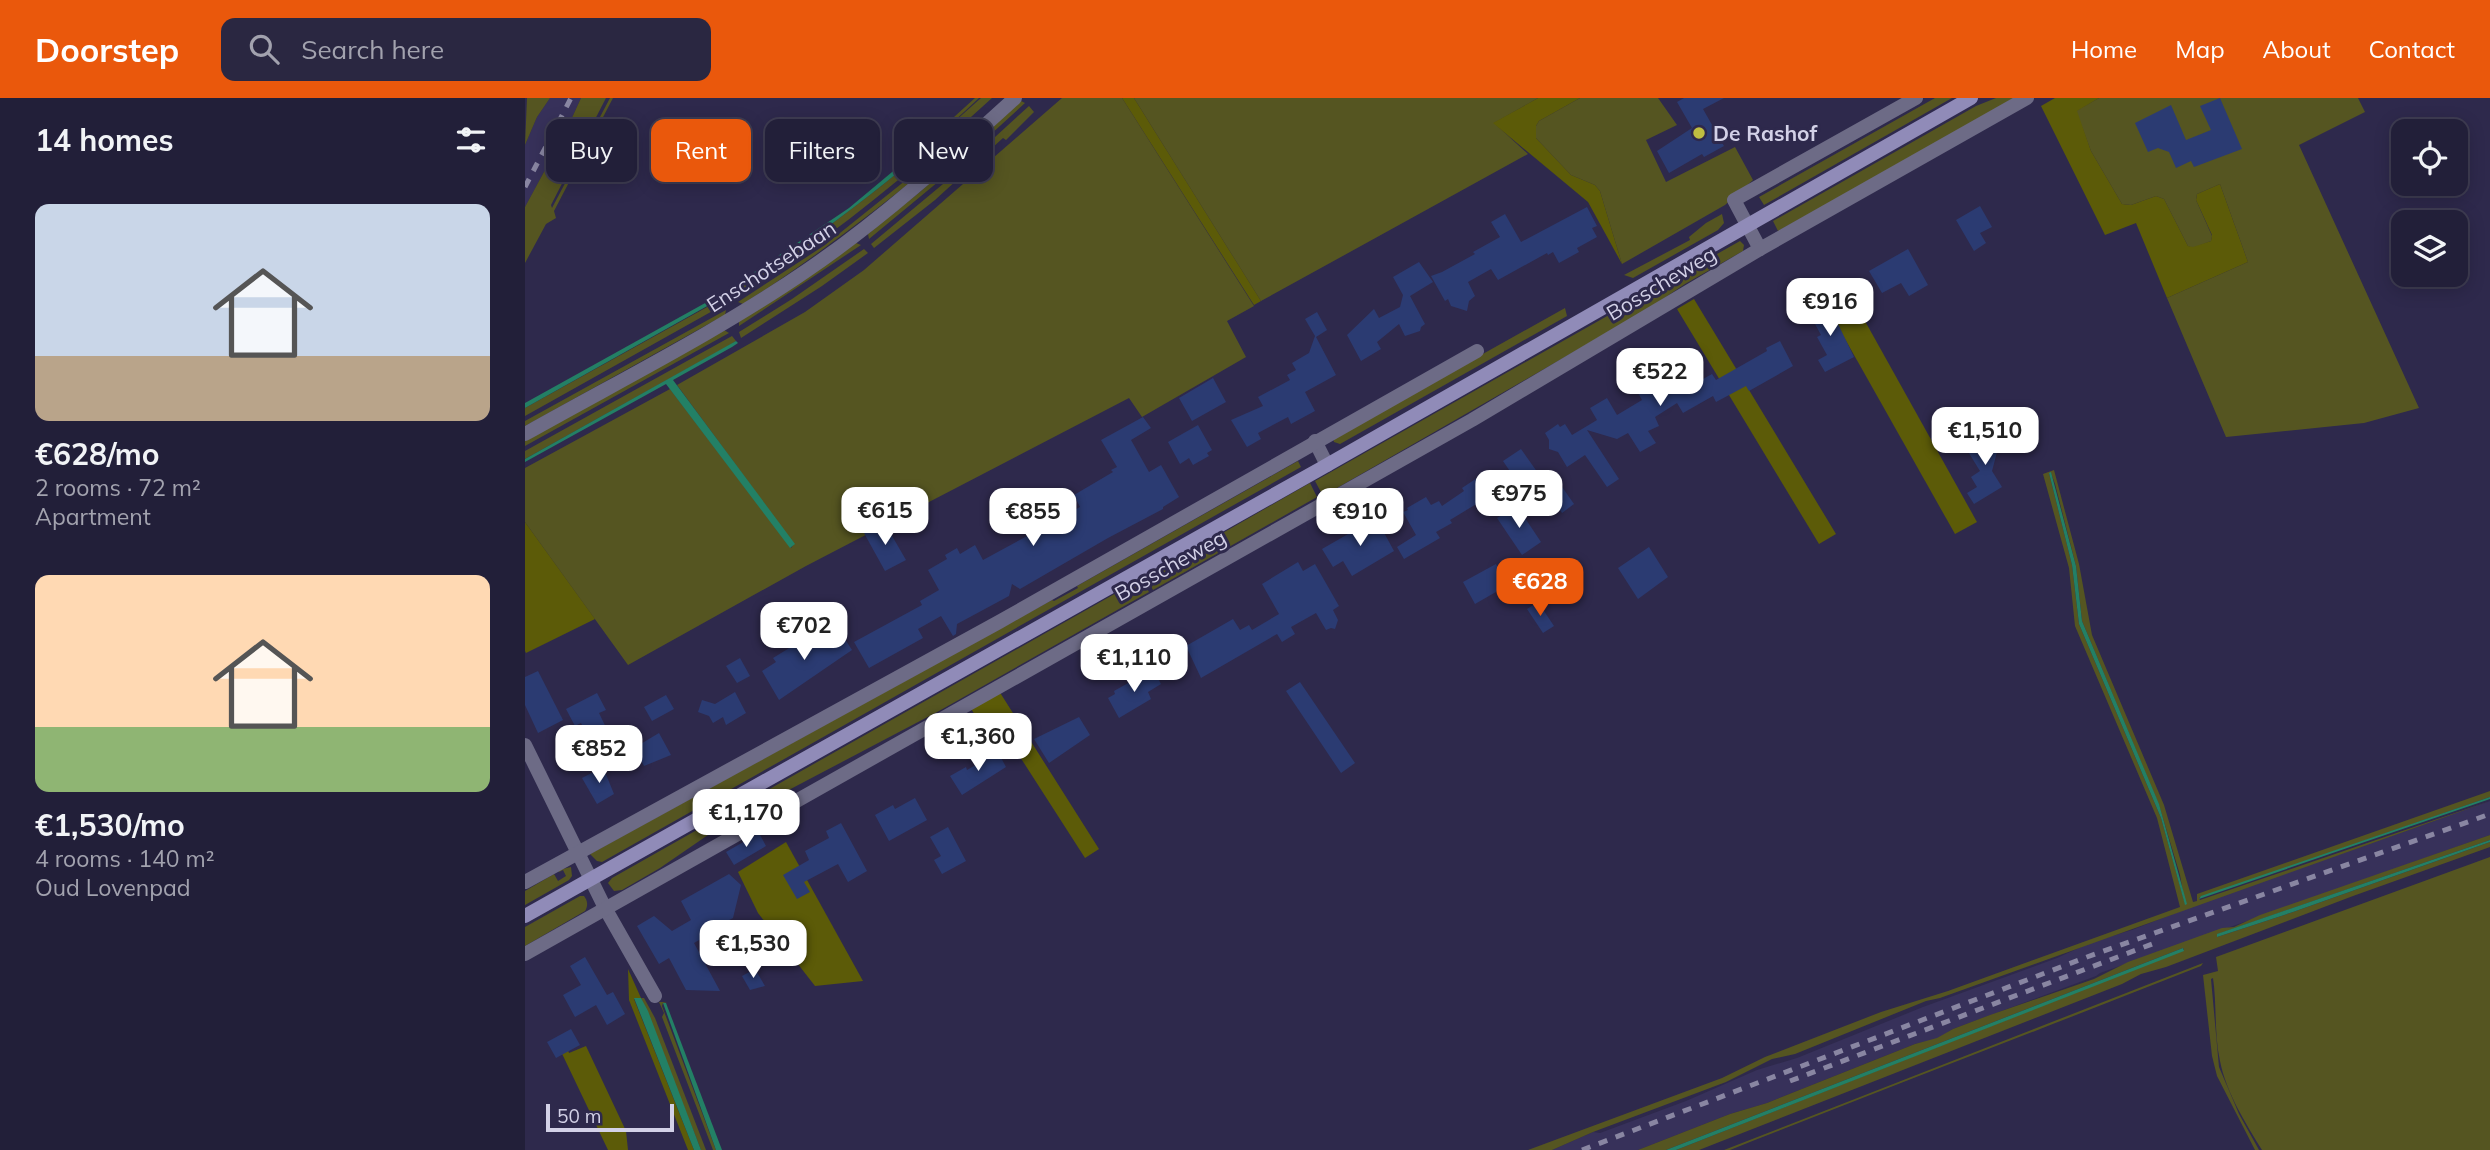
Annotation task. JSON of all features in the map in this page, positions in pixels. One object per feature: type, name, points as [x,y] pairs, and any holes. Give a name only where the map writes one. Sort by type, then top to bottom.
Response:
[{"type":"main road","name":"Bosscheweg","points":[[525,916],[1327,465],[1971,98]]},
{"type":"street","name":"Enschotsebaan","points":[[525,434],[737,316],[807,270],[922,182],[1015,98]]},
{"type":"street","points":[[1760,249],[1734,201],[1916,98]]},
{"type":"street","name":"Bosscheweg","points":[[525,954],[1472,420],[1760,249],[2027,98]]},
{"type":"street","name":"Bosscheweg","points":[[525,882],[999,622],[1477,351]]},
{"type":"street","points":[[1315,441],[1327,465]]},
{"type":"street","points":[[525,745],[605,908],[655,996]]},
{"type":"shaded area","points":[[527,98],[550,98],[537,117],[525,145]]},
{"type":"shaded area","points":[[550,98],[581,98],[571,119],[546,119],[546,168],[525,207],[525,145],[537,117]]},
{"type":"shaded area","points":[[581,98],[606,98],[595,119],[571,119]]},
{"type":"shaded area","points":[[610,98],[613,98],[602,119],[599,119]]},
{"type":"shaded area","points":[[975,98],[979,98],[956,119],[952,119]]},
{"type":"shaded area","points":[[981,98],[992,98],[968,119],[957,119]]},
{"type":"shaded area","points":[[1062,98],[1122,98],[1254,306],[1227,321],[1246,357],[1142,417],[1129,398],[806,566],[628,665],[525,522],[525,468],[670,389],[791,548],[794,544],[677,385],[805,312],[864,270],[965,182],[993,182],[993,158]]},
{"type":"shaded area","points":[[1122,98],[1134,98],[1261,301],[1254,305]]},
{"type":"shaded area","points":[[1134,98],[1538,98],[1494,123],[1528,154],[1261,301]]},
{"type":"shaded area","points":[[1538,98],[1580,98],[1539,121],[1536,138],[1571,175],[1595,185],[1600,191],[1622,264],[1588,202],[1493,123]]},
{"type":"shaded area","points":[[1580,98],[1658,98],[1677,125],[1646,140],[1666,182],[1735,147],[1753,180],[1725,205],[1622,264],[1600,191],[1595,185],[1571,175],[1536,138],[1539,121]]},
{"type":"shaded area","points":[[1935,98],[1952,98],[1764,205],[1759,197]]},
{"type":"shaded area","points":[[1996,98],[2020,98],[1778,231],[1773,221],[1976,106]]},
{"type":"shaded area","points":[[2055,98],[2099,98],[2077,111],[2091,151],[2122,204],[2131,205],[2156,196],[2164,199],[2188,246],[2211,241],[2212,235],[2196,200],[2197,194],[2220,184],[2248,262],[2167,298],[2136,223],[2105,235],[2041,106]]},
{"type":"shaded area","points":[[2099,98],[2358,98],[2365,112],[2299,145],[2419,408],[2364,423],[2226,437],[2167,298],[2248,262],[2220,184],[2197,194],[2196,200],[2212,236],[2211,241],[2193,248],[2188,246],[2164,199],[2156,196],[2131,205],[2122,204],[2091,151],[2076,111]]},
{"type":"shaded area","points":[[1021,101],[1025,103],[993,132],[993,126]]},
{"type":"shaded area","points":[[1029,106],[1034,112],[1006,140],[1003,138],[993,147],[993,139]]},
{"type":"shaded area","points":[[546,168],[546,182],[563,182],[552,208],[566,182],[569,182],[554,211],[556,218],[546,224],[525,263],[525,207]]},
{"type":"shaded area","points":[[894,170],[894,175],[852,209],[734,290],[732,287],[849,208]]},
{"type":"shaded area","points":[[894,176],[895,182],[836,229],[734,299],[730,291],[721,296],[725,304],[525,416],[525,408],[718,301],[716,297],[732,287],[735,290],[813,238]]},
{"type":"shaded area","points":[[904,182],[911,182],[792,272],[743,304],[738,302],[825,245]]},
{"type":"shaded area","points":[[931,182],[938,182],[869,239],[868,234]]},
{"type":"shaded area","points":[[945,182],[955,182],[874,248],[871,244]]},
{"type":"shaded area","points":[[1722,214],[1724,223],[1718,230],[1633,278],[1624,275],[1690,240],[1689,237],[1706,223]]},
{"type":"shaded area","points":[[1740,241],[1744,245],[1743,251],[1685,284],[1645,311],[1323,496],[1315,481]]},
{"type":"shaded area","points":[[856,243],[861,245],[739,326],[739,321]]},
{"type":"shaded area","points":[[864,249],[868,253],[741,338],[739,332]]},
{"type":"shaded area","points":[[1846,287],[1977,522],[1955,534],[1823,300]]},
{"type":"shaded area","points":[[716,297],[718,300],[525,408],[525,403]]},
{"type":"shaded area","points":[[1694,299],[1836,534],[1819,544],[1677,309]]},
{"type":"shaded area","points":[[1565,308],[1567,316],[1340,444],[1334,442],[1333,438]]},
{"type":"shaded area","points":[[726,310],[725,315],[525,426],[525,421]]},
{"type":"shaded area","points":[[724,330],[729,333],[525,446],[525,441]]},
{"type":"shaded area","points":[[732,336],[736,341],[728,346],[525,459],[525,451]]},
{"type":"shaded area","points":[[736,341],[738,343],[732,347],[673,380],[795,544],[790,548],[666,384],[525,462],[525,459]]},
{"type":"shaded area","points":[[1298,461],[1301,467],[602,862],[590,854],[1078,588],[1077,586]]},
{"type":"shaded area","points":[[2054,470],[2079,564],[2092,635],[2164,805],[2193,902],[2197,901],[2197,894],[2490,791],[2490,797],[2199,898],[2200,900],[2490,801],[1926,1001],[1795,1054],[1772,1059],[1726,1082],[1552,1150],[1528,1150],[1722,1078],[1765,1057],[1881,1012],[1948,991],[2180,907],[2157,818],[2075,626],[2069,568],[2043,474]],"holes":[[[2051,473],[2076,566],[2082,621],[2159,805],[2180,875],[2185,904],[2161,818],[2079,624],[2072,565]]]},
{"type":"shaded area","points":[[2051,472],[2076,566],[2082,621],[2159,804],[2187,904],[2185,905],[2161,818],[2079,624],[2072,565],[2049,473]]},
{"type":"shaded area","points":[[1310,483],[1317,497],[1153,590],[1146,577]]},
{"type":"shaded area","points":[[525,522],[595,619],[526,653],[525,651]]},
{"type":"shaded area","points":[[1141,579],[1149,592],[939,711],[764,803],[622,890],[614,891],[608,883],[612,878]]},
{"type":"shaded area","points":[[999,691],[1099,849],[1085,858],[1004,732],[986,733],[970,707]]},
{"type":"shaded area","points":[[2490,799],[2199,899],[2201,896]]},
{"type":"shaded area","points":[[2490,801],[2490,835],[2100,973],[1953,1029],[1937,1039],[1915,1044],[1767,1103],[1730,1114],[1638,1150],[1552,1150],[1593,1132],[1600,1133],[1686,1101],[1757,1070],[1797,1058],[2092,942]]},
{"type":"shaded area","points":[[2490,835],[2490,840],[2218,934],[2217,937],[2490,842],[2490,847],[2141,974],[2122,984],[1699,1150],[1676,1150],[2184,950],[2183,948],[1666,1150],[1638,1150],[1937,1038],[1990,1015],[2094,979],[2128,962]]},
{"type":"shaded area","points":[[2490,840],[2293,912],[2217,937],[2217,934]]},
{"type":"shaded area","points":[[786,842],[863,981],[815,986],[758,913],[738,872]]},
{"type":"shaded area","points":[[2490,857],[2490,1150],[2262,1150],[2237,1107],[2223,1073],[2217,1040],[2213,978],[2211,979],[2219,1067],[2239,1114],[2259,1150],[2255,1150],[2217,1076],[2212,1056],[2203,975],[2218,971],[2216,957]]},
{"type":"shaded area","points":[[571,867],[572,876],[569,880],[525,905],[525,891],[554,874],[558,881],[566,876],[563,870],[558,870]]},
{"type":"shaded area","points":[[584,896],[586,900],[585,911],[525,946],[525,927]]},
{"type":"shaded area","points":[[2183,948],[2184,951],[1676,1150],[1666,1150]]},
{"type":"shaded area","points":[[2203,963],[1730,1150],[1724,1150]]},
{"type":"shaded area","points":[[628,969],[641,998],[634,999],[694,1150],[688,1150],[629,1000]]},
{"type":"shaded area","points":[[634,998],[641,998],[648,1011],[701,1150],[694,1150]]},
{"type":"shaded area","points":[[641,998],[644,998],[655,1018],[706,1150],[701,1150]]},
{"type":"shaded area","points":[[659,1002],[667,1002],[662,1006],[716,1150],[713,1150],[662,1017],[664,1013]]},
{"type":"shaded area","points":[[663,1003],[666,1003],[722,1150],[716,1150]]},
{"type":"shaded area","points":[[563,1036],[569,1053],[586,1046],[626,1131],[628,1150],[608,1150],[555,1039]]},
{"type":"building","name":"De Rashof","points":[[1684,98],[1724,98],[1703,109],[1724,146],[1704,157],[1702,154],[1669,173],[1657,151],[1692,128],[1677,102]]},
{"type":"building","points":[[2220,98],[2242,149],[2194,167],[2191,161],[2176,168],[2169,152],[2158,148],[2148,152],[2135,123],[2171,105],[2186,140],[2211,130],[2200,106]]},
{"type":"building","points":[[1980,206],[1992,227],[1980,233],[1986,243],[1974,251],[1956,220]]},
{"type":"building","points":[[1587,207],[1597,226],[1592,228],[1597,237],[1577,248],[1579,252],[1559,263],[1553,252],[1548,255],[1547,253],[1498,280],[1491,269],[1468,282],[1475,296],[1469,301],[1467,311],[1451,306],[1448,299],[1445,301],[1431,276],[1475,254],[1473,252],[1500,237],[1491,222],[1505,214],[1521,242]]},
{"type":"building","points":[[1908,249],[1928,285],[1909,296],[1901,283],[1882,293],[1869,271]]},
{"type":"building","points":[[1419,262],[1433,282],[1410,296],[1425,324],[1420,331],[1405,336],[1399,324],[1377,342],[1381,349],[1361,361],[1347,335],[1374,309],[1379,318],[1400,307],[1403,295],[1393,277]]},
{"type":"building","points":[[1827,301],[1854,357],[1825,372],[1818,360],[1827,355],[1817,337],[1821,335],[1808,311]]},
{"type":"building","points":[[1317,312],[1327,330],[1316,337],[1336,375],[1305,392],[1315,411],[1291,424],[1288,417],[1258,433],[1261,439],[1247,447],[1231,420],[1263,406],[1258,397],[1290,380],[1287,375],[1296,370],[1292,363],[1309,353],[1315,336],[1305,319]]},
{"type":"building","points":[[1780,341],[1793,366],[1749,391],[1746,386],[1716,402],[1713,396],[1683,413],[1677,403],[1655,417],[1659,426],[1648,431],[1656,443],[1640,452],[1628,433],[1617,439],[1587,430],[1619,479],[1607,487],[1585,455],[1567,467],[1558,452],[1549,449],[1549,440],[1545,433],[1558,424],[1560,427],[1565,424],[1572,435],[1597,420],[1590,408],[1607,398],[1617,415],[1642,400],[1633,384],[1651,373],[1655,381],[1662,377],[1664,380],[1684,367],[1687,371],[1695,366],[1703,379],[1712,374],[1716,380]]},
{"type":"building","points":[[1213,378],[1226,402],[1192,421],[1179,398]]},
{"type":"building","points":[[1143,417],[1151,428],[1131,440],[1149,472],[1161,465],[1179,497],[1163,509],[1020,589],[1012,584],[1009,596],[957,624],[956,634],[953,636],[941,616],[918,629],[923,638],[869,668],[854,642],[922,605],[920,601],[939,590],[928,570],[947,559],[945,555],[957,548],[960,554],[975,545],[983,560],[1080,507],[1074,495],[1117,467],[1101,440]]},
{"type":"building","points":[[1198,425],[1212,450],[1207,453],[1209,456],[1193,465],[1189,458],[1180,464],[1168,442]]},
{"type":"building","points":[[1997,432],[2006,447],[1997,452],[1992,471],[2002,487],[1974,504],[1967,493],[1977,487],[1971,477],[1980,471],[1967,450]]},
{"type":"building","points":[[1521,449],[1545,483],[1526,495],[1503,461]]},
{"type":"building","points":[[1480,476],[1500,506],[1487,516],[1478,503],[1436,532],[1440,538],[1404,559],[1397,547],[1416,535],[1403,512],[1426,497],[1431,505],[1439,501],[1442,506]]},
{"type":"building","points":[[1560,484],[1574,504],[1562,513],[1548,492]]},
{"type":"building","points":[[1517,506],[1541,542],[1522,555],[1497,518]]},
{"type":"building","points":[[1376,518],[1394,551],[1352,576],[1343,561],[1333,567],[1322,549]]},
{"type":"building","points":[[884,522],[906,560],[885,571],[864,533]]},
{"type":"building","points":[[1649,547],[1668,577],[1638,599],[1618,568]]},
{"type":"building","points":[[1298,562],[1303,571],[1315,564],[1339,606],[1333,610],[1338,620],[1335,629],[1326,630],[1316,613],[1291,627],[1295,634],[1282,642],[1277,634],[1201,678],[1186,646],[1233,619],[1240,630],[1249,625],[1252,630],[1279,614],[1262,584]]},
{"type":"building","points":[[1496,564],[1508,585],[1475,604],[1463,582]]},
{"type":"building","points":[[1538,602],[1554,626],[1543,633],[1527,609]]},
{"type":"building","points":[[817,631],[825,643],[841,633],[852,650],[779,700],[762,671],[776,662],[773,658]]},
{"type":"building","points":[[740,658],[750,676],[737,683],[726,666]]},
{"type":"building","points":[[1153,669],[1161,684],[1148,692],[1151,699],[1119,718],[1108,698],[1115,694],[1114,691]]},
{"type":"building","points":[[538,671],[563,720],[538,733],[525,705],[525,677]]},
{"type":"building","points":[[1300,682],[1355,763],[1341,773],[1286,691]]},
{"type":"building","points":[[735,692],[746,713],[726,725],[723,717],[713,723],[709,716],[698,712],[702,700],[715,704]]},
{"type":"building","points":[[597,693],[606,710],[599,713],[615,746],[602,753],[592,735],[588,737],[581,723],[575,726],[566,709]]},
{"type":"building","points":[[666,695],[674,709],[652,721],[644,707]]},
{"type":"building","points":[[1079,717],[1090,735],[1049,763],[1034,739]]},
{"type":"building","points":[[659,733],[671,755],[644,766],[634,748]]},
{"type":"building","points":[[998,752],[1006,767],[962,795],[950,776],[966,767],[967,770]]},
{"type":"building","points":[[603,767],[614,794],[597,804],[582,778]]},
{"type":"building","points":[[915,798],[927,820],[889,841],[875,815],[893,805],[895,809]]},
{"type":"building","points":[[841,823],[867,871],[848,882],[838,864],[804,882],[810,892],[797,899],[783,875],[809,860],[805,851],[829,838],[826,831]]},
{"type":"building","points":[[948,827],[966,861],[942,874],[934,860],[941,856],[930,837]]},
{"type":"building","points":[[759,833],[766,846],[734,865],[726,852]]},
{"type":"building","points":[[729,874],[741,885],[733,918],[694,943],[720,991],[686,990],[669,958],[659,964],[637,926],[654,916],[672,931],[691,920],[681,901]]},
{"type":"building","points":[[585,957],[607,995],[613,992],[625,1014],[607,1025],[596,1005],[575,1017],[563,995],[581,985],[570,966]]},
{"type":"building","points":[[755,969],[765,986],[750,990],[742,976]]},
{"type":"building","points":[[571,1029],[580,1045],[556,1058],[547,1042]]},
{"type":"railway","points":[[525,187],[571,98]]},
{"type":"railway","points":[[1582,1150],[2087,957],[2490,814]]},
{"type":"railway","points":[[1790,1081],[2160,941]]},
{"type":"place","name":"De Rashof","points":[[1699,133]]}]
